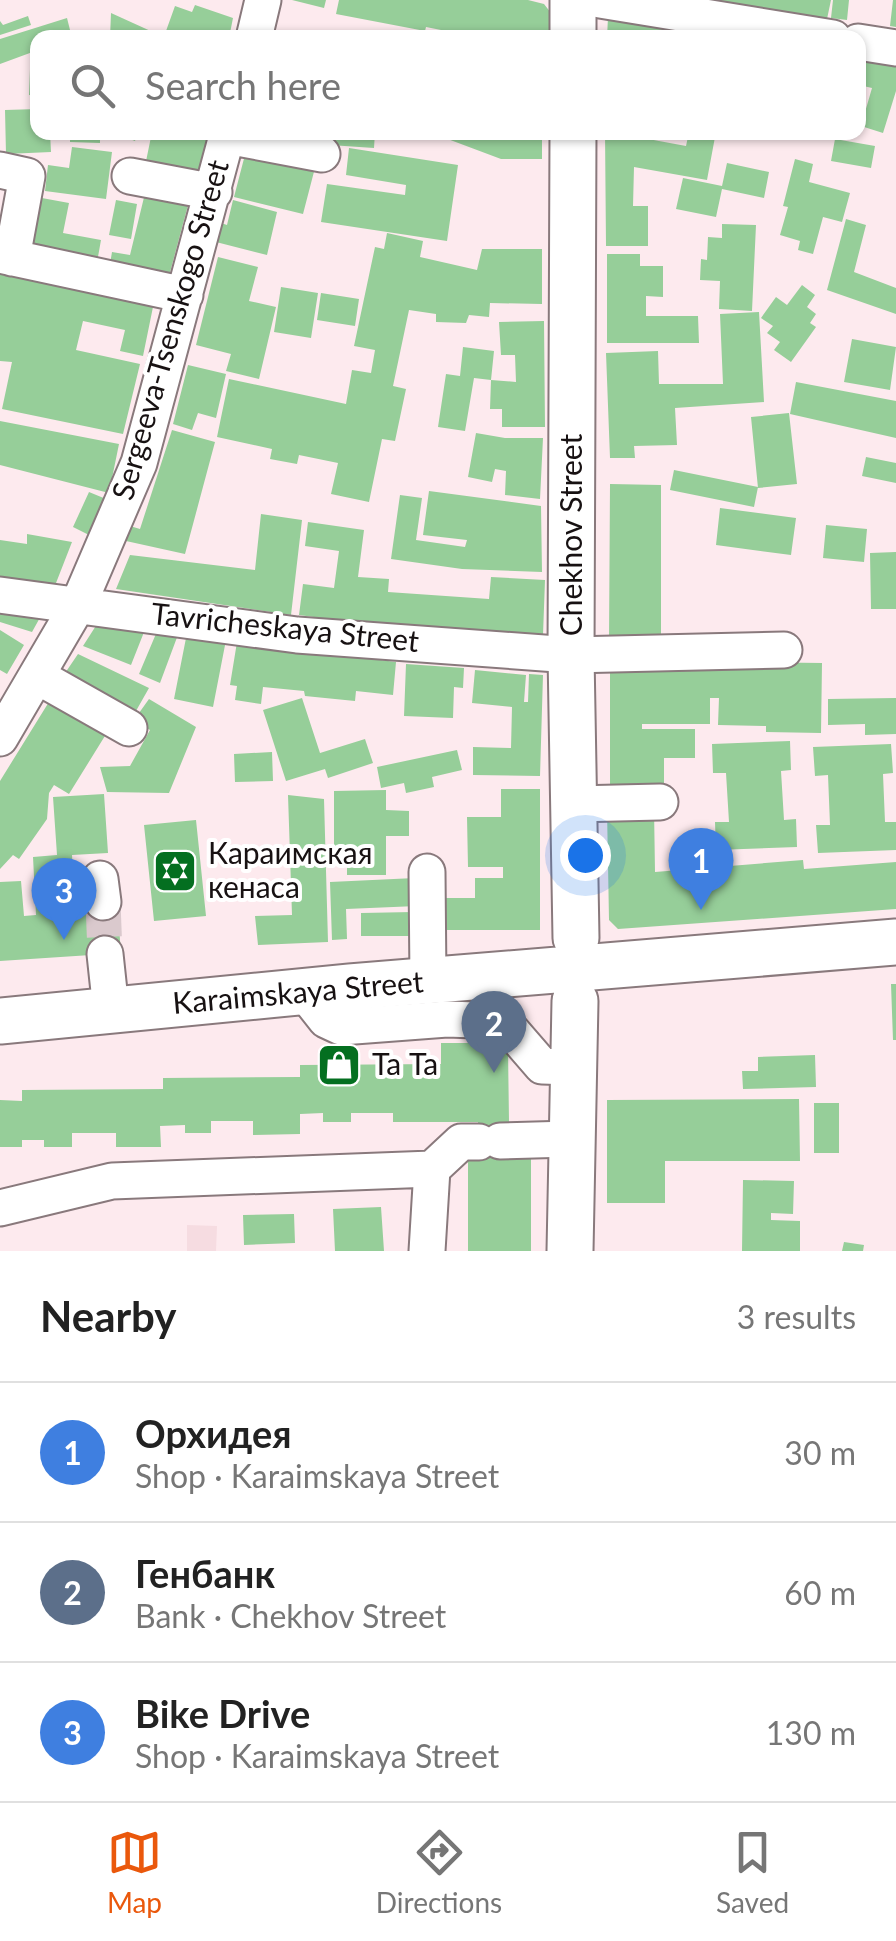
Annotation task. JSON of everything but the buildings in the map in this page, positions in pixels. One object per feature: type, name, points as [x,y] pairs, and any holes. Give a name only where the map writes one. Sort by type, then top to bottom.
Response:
[{"type":"main road","points":[[574,0],[574,30]]},
{"type":"main road","name":"Chekhov Street","points":[[573,140],[571,654],[576,938]]},
{"type":"main road","name":"Karaimskaya Street","points":[[0,1021],[896,942]]},
{"type":"main road","points":[[570,1251],[575,1001]]},
{"type":"street","points":[[256,30],[263,0]]},
{"type":"street","points":[[600,0],[784,30]]},
{"type":"street","points":[[866,43],[896,48]]},
{"type":"street","name":"Sergeeva-Tsenskogo Street","points":[[0,738],[79,604],[139,463],[227,140]]},
{"type":"street","points":[[256,140],[322,154]]},
{"type":"street","points":[[0,170],[27,176],[6,256],[185,296]]},
{"type":"street","points":[[130,176],[214,192]]},
{"type":"street","name":"Tavricheskaya Street","points":[[0,595],[298,635],[571,654],[784,650]]},
{"type":"street","points":[[37,676],[129,728]]},
{"type":"street","points":[[574,804],[660,802]]},
{"type":"street","points":[[427,872],[428,981]]},
{"type":"street","points":[[105,954],[111,1010]]},
{"type":"street","points":[[304,992],[326,1020],[341,1028],[447,1020],[503,1021],[542,1066],[572,1067]]},
{"type":"street","points":[[0,1208],[112,1181],[432,1168],[461,1142],[570,1139]]},
{"type":"street","points":[[427,1251],[432,1168]]},
{"type":"shaded area","points":[[187,1225],[217,1226],[216,1251],[187,1251]]},
{"type":"tunnel","points":[[103,902],[105,954]]},
{"type":"place","name":"Караимская кенаса","points":[[175,871]]},
{"type":"place","name":"Орхидея","points":[[701,910]]},
{"type":"place","name":"Bike Drive","points":[[64,940]]},
{"type":"place","name":"Та Та","points":[[339,1065]]},
{"type":"place","name":"Генбанк","points":[[494,1073]]}]
